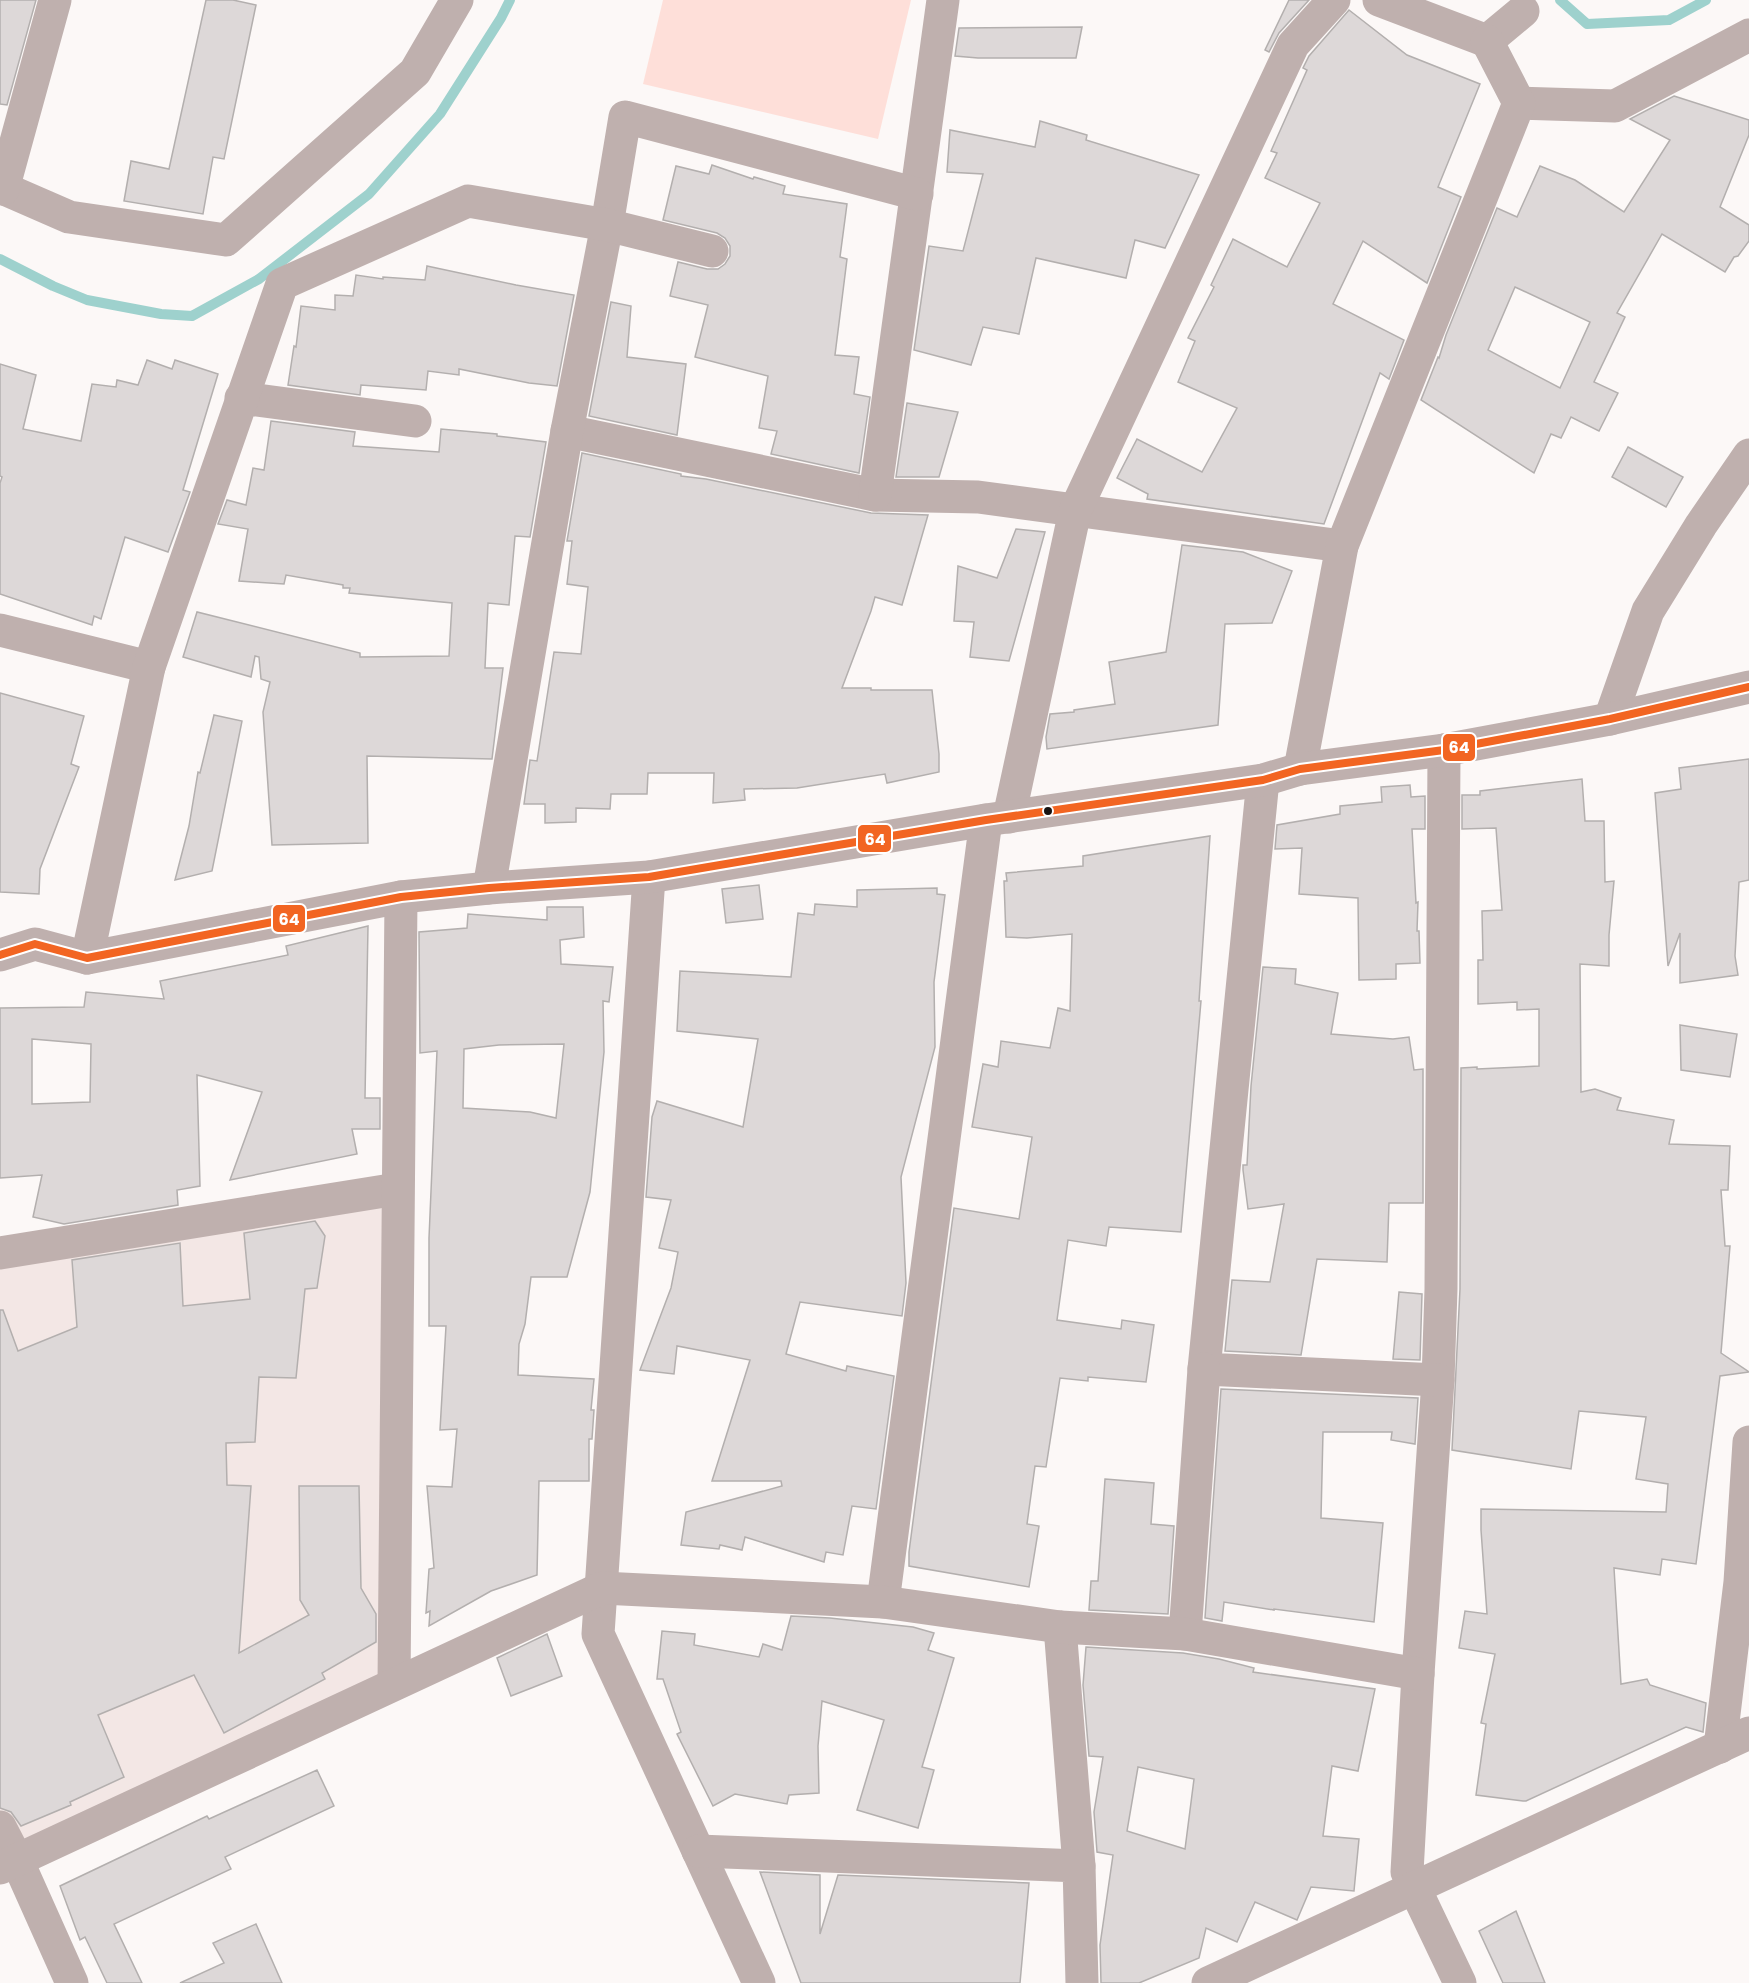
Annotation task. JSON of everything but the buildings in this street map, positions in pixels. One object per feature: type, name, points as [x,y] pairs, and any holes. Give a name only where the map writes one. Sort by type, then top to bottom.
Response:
[{"type":"street","points":[[56,0],[2,188],[69,217],[226,240],[415,72],[457,0]]},
{"type":"street","points":[[875,495],[943,0]]},
{"type":"street","points":[[884,1602],[998,819],[1075,511],[1293,45],[1334,0]]},
{"type":"street","points":[[1300,769],[1342,546],[1519,103],[1487,41],[1379,0]]},
{"type":"street","points":[[1487,41],[1523,11]]},
{"type":"street","points":[[1519,103],[1615,106],[1749,35]]},
{"type":"street","points":[[489,888],[567,430],[607,225],[625,117],[917,194]]},
{"type":"street","points":[[87,958],[149,667],[282,284],[468,201],[607,225],[712,251]]},
{"type":"street","points":[[241,398],[415,421]]},
{"type":"street","points":[[567,430],[875,495],[978,497],[1342,546]]},
{"type":"street","points":[[1610,719],[1648,611],[1701,525],[1749,455]]},
{"type":"street","points":[[0,630],[149,667]]},
{"type":"street","points":[[0,939],[35,944],[87,958],[401,897],[489,888],[649,877],[998,819],[1263,780],[1300,769],[1444,750],[1610,719],[1749,687]]},
{"type":"street","points":[[1444,750],[1441,1277],[1438,1380],[1407,1872],[1460,1983]]},
{"type":"street","points":[[1185,1634],[1204,1369],[1263,780]]},
{"type":"street","points":[[649,877],[598,1634],[759,1983]]},
{"type":"street","points":[[394,1684],[401,897]]},
{"type":"street","points":[[0,955],[35,944]]},
{"type":"street","points":[[0,1253],[397,1189]]},
{"type":"street","points":[[1204,1369],[1438,1380]]},
{"type":"street","points":[[1720,1747],[1740,1582],[1749,1442]]},
{"type":"street","points":[[9,1864],[602,1588],[884,1602],[1060,1627],[1185,1634],[1418,1674]]},
{"type":"street","points":[[1060,1627],[1079,1866],[1082,1983]]},
{"type":"street","points":[[1208,1983],[1749,1733]]},
{"type":"street","points":[[0,1827],[9,1864],[72,1983]]},
{"type":"street","points":[[698,1851],[1079,1866]]},
{"type":"shaded area","points":[[663,0],[911,0],[878,139],[643,84]]},
{"type":"shaded area","points":[[387,1202],[391,1677],[16,1851],[0,1817],[0,1263]]},
{"type":"waterway","points":[[0,259],[53,286],[87,300],[161,314],[192,316],[259,279],[369,194],[440,114],[510,0]]},
{"type":"waterway","points":[[1560,0],[1587,24],[1669,20],[1706,0]]},
{"type":"transit line","name":"64","points":[[0,955],[35,944],[87,958],[401,897],[489,888],[649,877],[986,820],[1263,780],[1300,769],[1444,750],[1610,719],[1749,687]]}]
